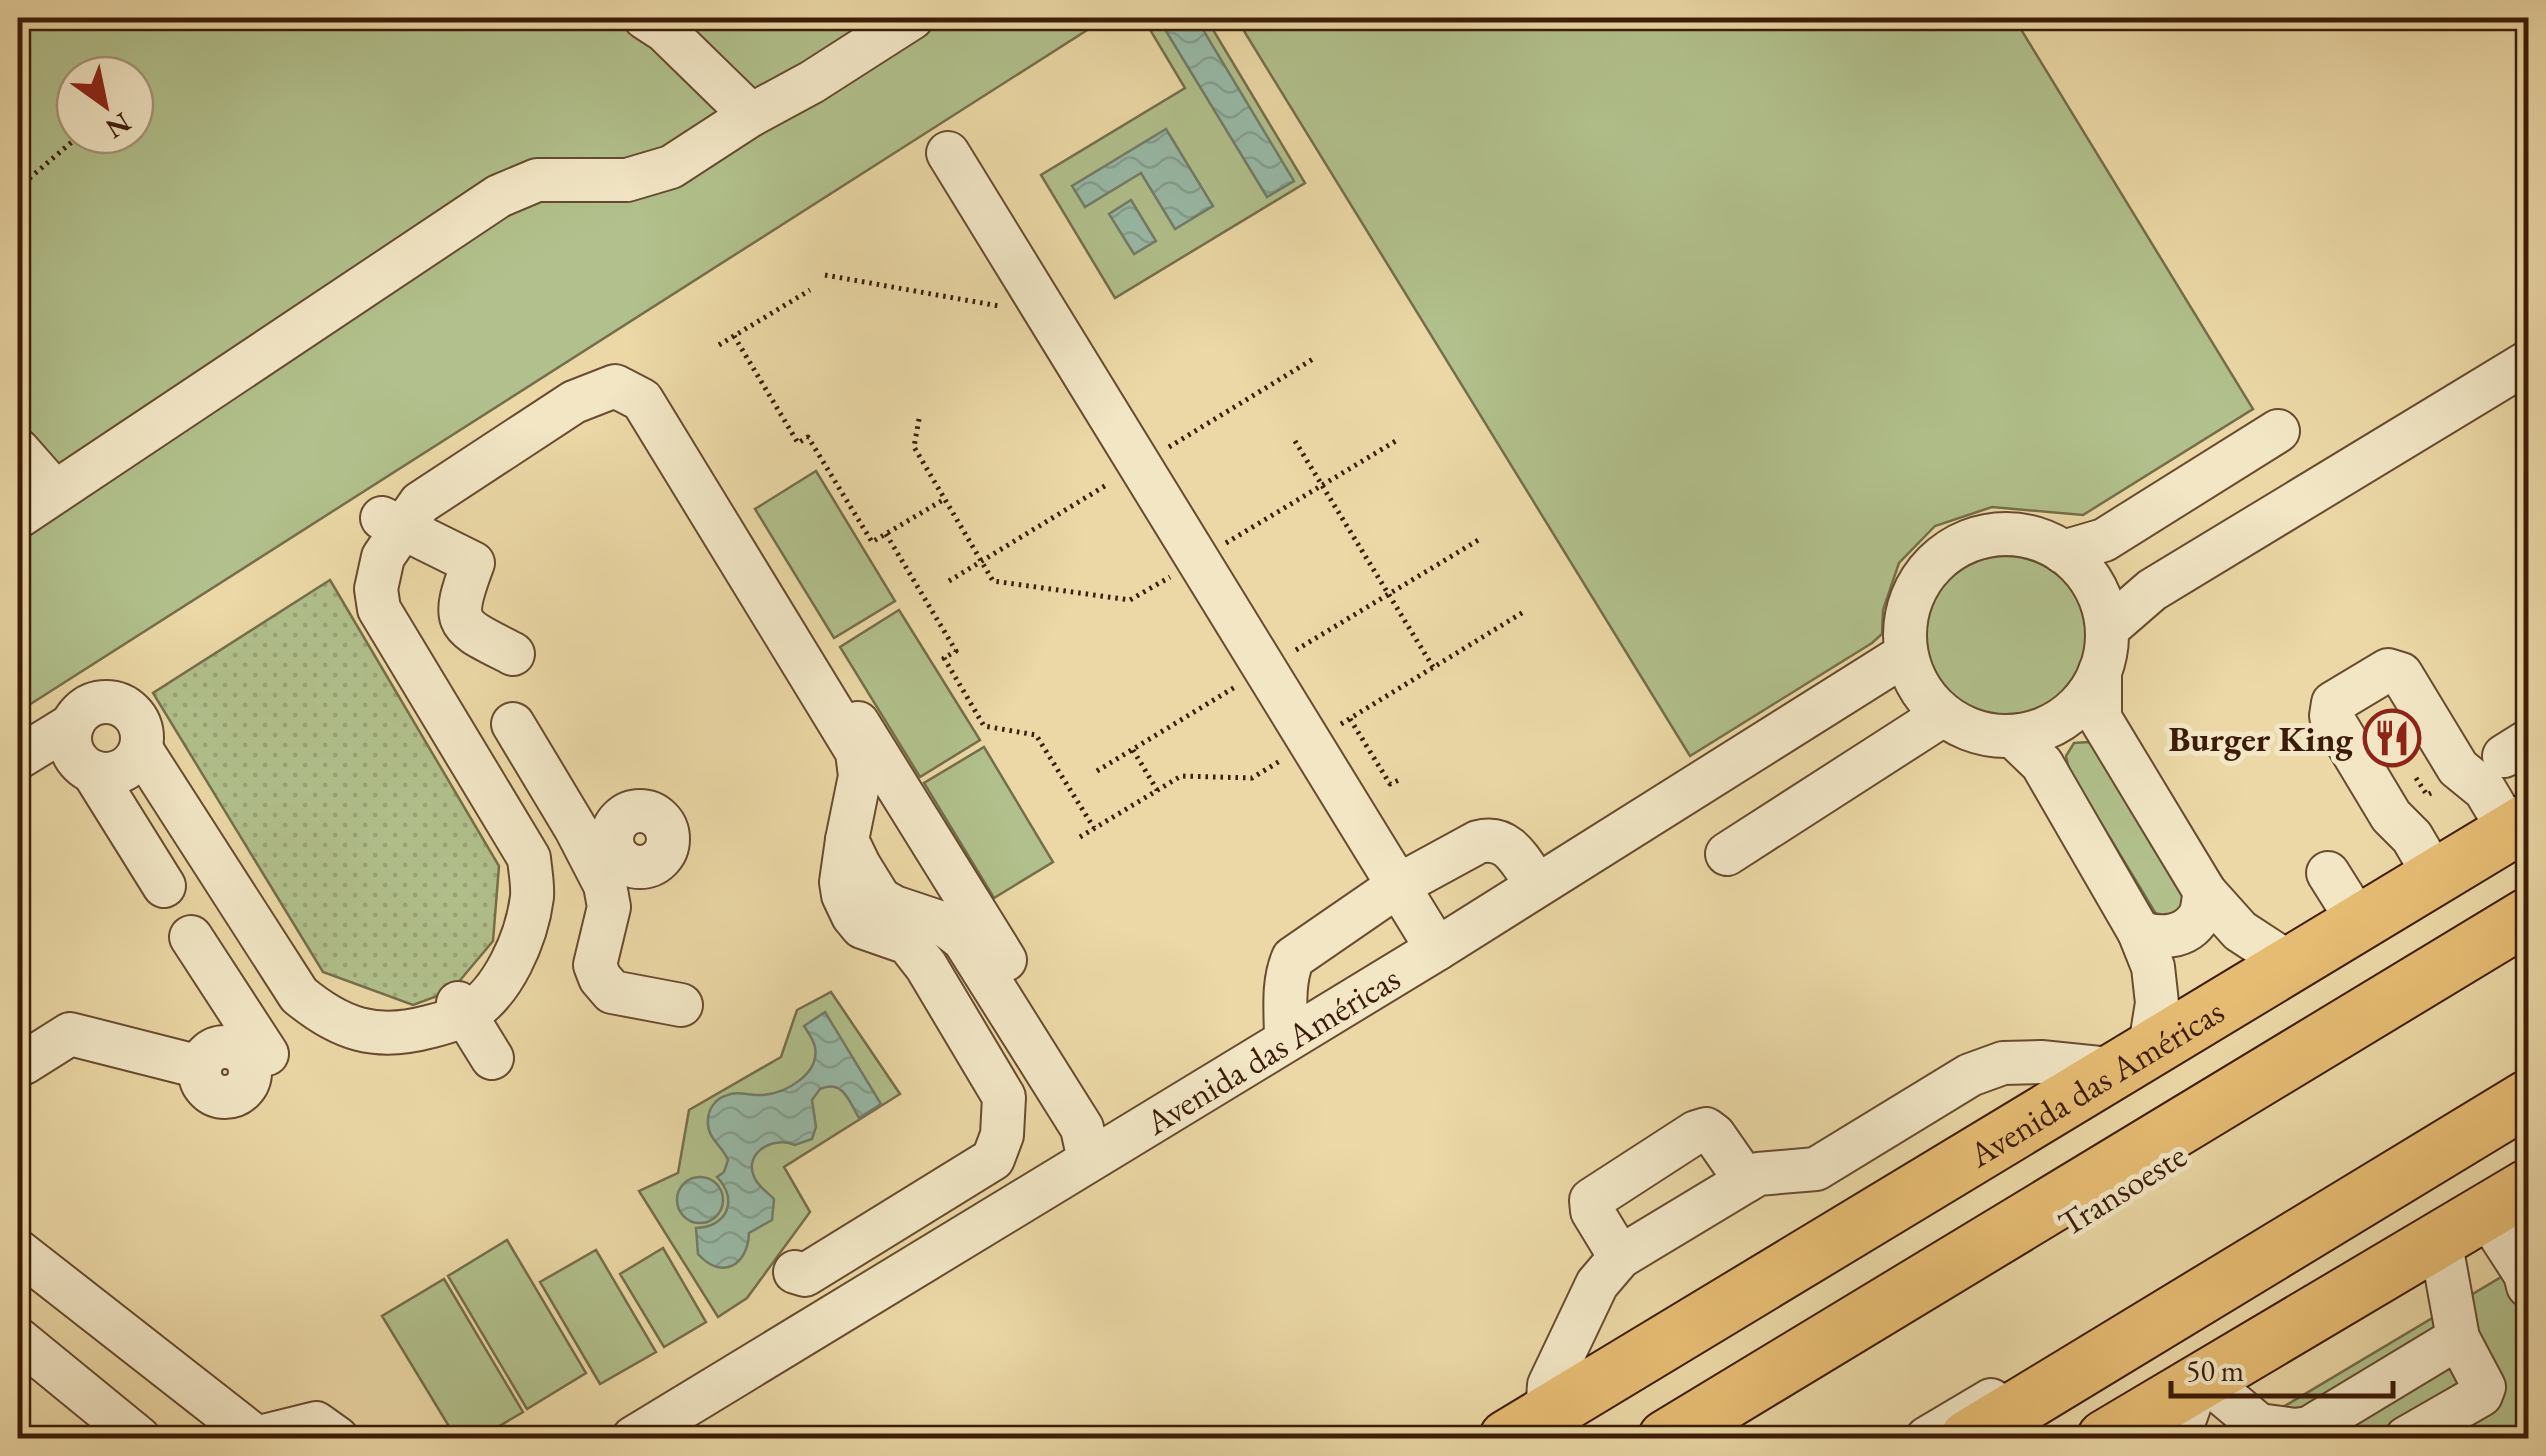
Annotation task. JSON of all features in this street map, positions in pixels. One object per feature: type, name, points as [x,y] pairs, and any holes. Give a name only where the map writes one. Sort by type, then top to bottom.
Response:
[{"type":"main road","name":"Avenida das Américas","points":[[1527,1426],[2519,826]]},
{"type":"main road","points":[[1666,1438],[2528,916]]},
{"type":"main road","points":[[1968,1438],[2528,1098]]},
{"type":"main road","points":[[2442,1152],[2528,1118]]},
{"type":"main road","points":[[2105,1438],[2200,1380],[2497,1213]]},
{"type":"street","points":[[645,18],[666,31],[750,115]]},
{"type":"street","points":[[18,517],[499,196],[537,180],[627,180],[671,167],[912,18]]},
{"type":"street","points":[[948,153],[1436,949]]},
{"type":"street","points":[[2107,629],[2152,590],[2528,362]]},
{"type":"street","points":[[18,758],[101,702],[125,707],[319,1002],[385,1020],[461,1009],[506,944],[523,880],[449,738],[364,608],[360,578],[365,551],[416,490],[588,379],[616,374],[636,380],[656,392],[873,746],[866,830],[884,866],[911,900],[965,923],[978,937],[1104,1150]]},
{"type":"street","points":[[392,523],[574,402],[615,386],[642,400],[857,752],[860,776],[841,882],[847,906],[862,927],[908,944],[926,966],[1004,1097],[1002,1135],[993,1159],[805,1275],[795,1272]]},
{"type":"street","points":[[2063,552],[2104,540],[2278,431]]},
{"type":"street","points":[[18,450],[55,492]]},
{"type":"street","points":[[392,523],[473,563],[464,585],[459,618],[465,629],[513,654]]},
{"type":"street","points":[[2100,671],[2086,696],[2066,716],[2040,730],[2012,736],[1964,727],[1926,698],[1914,677],[1906,654],[1905,621],[1915,589],[1935,562],[1962,544],[1994,534],[2027,535],[2063,552],[2083,568],[2100,596],[2107,629],[2100,671],[2100,718],[2205,892],[2240,930],[2292,965]]},
{"type":"street","name":"Avenida das Américas","points":[[633,1438],[1436,949],[1906,654]]},
{"type":"street","points":[[2436,878],[2412,837],[2391,816],[2331,716],[2333,704],[2388,670],[2401,674],[2458,768],[2519,826]]},
{"type":"street","points":[[449,738],[513,711],[598,843],[608,907],[595,966],[600,978],[612,992],[681,1005]]},
{"type":"street","points":[[1726,854],[1944,715]]},
{"type":"street","points":[[72,724],[75,758],[93,772],[164,886]]},
{"type":"street","points":[[93,772],[116,773],[127,768],[138,732]]},
{"type":"street","points":[[1527,1426],[1597,1284],[1620,1257],[1746,1181],[1758,1174],[1816,1169],[1970,1075],[2003,1063],[2134,1061],[2157,1003],[2153,967],[2139,932],[2042,764],[2012,736]]},
{"type":"street","points":[[1286,1040],[1287,979],[1293,958],[1398,885],[1491,838],[1501,840],[1514,853],[1536,884]]},
{"type":"street","points":[[848,840],[880,899],[894,908],[942,923],[966,944],[1082,1128],[1104,1150]]},
{"type":"street","points":[[523,880],[598,843]]},
{"type":"street","points":[[2328,873],[2360,924]]},
{"type":"street","points":[[2139,932],[2158,938],[2178,934],[2199,917],[2205,892]]},
{"type":"street","points":[[192,938],[237,1052]]},
{"type":"street","name":"Transoeste","points":[[1715,1438],[2528,939]]},
{"type":"street","points":[[926,966],[966,944]]},
{"type":"street","points":[[24,1063],[70,1034],[237,1052],[319,1002]]},
{"type":"street","points":[[461,1009],[492,1058]]},
{"type":"street","points":[[1927,1438],[2528,1072]]},
{"type":"street","points":[[1620,1257],[1592,1210],[1592,1200],[1696,1132],[1706,1129],[1714,1134],[1746,1181]]},
{"type":"street","points":[[2497,1213],[2528,1286]]},
{"type":"street","points":[[2178,1438],[2200,1380],[2254,1432],[2309,1428],[2458,1338],[2497,1213]]},
{"type":"street","points":[[18,1252],[257,1438],[316,1423],[337,1438]]},
{"type":"street","points":[[2406,1438],[2481,1395],[2484,1386],[2458,1338]]},
{"type":"street","points":[[18,1339],[140,1438]]},
{"type":"path","points":[[18,188],[57,155]]},
{"type":"path","points":[[825,275],[1002,307],[1032,290]]},
{"type":"path","points":[[719,345],[810,290]]},
{"type":"path","points":[[734,336],[798,443],[808,437],[872,542],[945,499]]},
{"type":"path","points":[[919,419],[914,448],[993,580],[1130,600],[1400,438]]},
{"type":"path","points":[[1295,441],[1434,667]]},
{"type":"path","points":[[886,534],[956,651],[944,658],[984,726],[1036,735],[1094,828]]},
{"type":"path","points":[[1350,718],[1390,784],[1398,780]]},
{"type":"path","points":[[1133,750],[1157,790]]},
{"type":"green space","points":[[18,18],[1106,18],[18,712]]},
{"type":"green space","points":[[1143,18],[1206,18],[1305,183],[1115,298],[1041,175],[1185,88]]},
{"type":"green space","points":[[1236,18],[2014,18],[2253,409],[2083,515],[1992,507],[1935,526],[1899,563],[1883,610],[1882,634],[1690,756]]},
{"type":"green space","points":[[816,471],[895,601],[834,638],[755,509]]},
{"type":"green space","points":[[2006,556],[2036,562],[2062,580],[2080,606],[2086,636],[2080,666],[2062,692],[2036,710],[2006,716],[1976,710],[1950,692],[1932,666],[1926,636],[1932,606],[1950,580],[1976,562]]},
{"type":"green space","points":[[330,580],[499,866],[493,941],[451,991],[413,1005],[323,972],[153,693]]},
{"type":"green space","points":[[899,610],[980,740],[920,777],[840,647]]},
{"type":"green space","points":[[2089,742],[2102,753],[2190,899],[2191,912],[2159,919],[2069,770],[2066,756],[2074,743]]},
{"type":"green space","points":[[984,747],[1053,862],[994,898],[924,783]]},
{"type":"green space","points":[[831,992],[900,1094],[784,1167],[810,1212],[747,1298],[718,1317],[639,1191],[678,1173],[689,1110],[781,1057],[797,1010]]},
{"type":"green space","points":[[507,1240],[586,1373],[527,1409],[448,1276]]},
{"type":"green space","points":[[663,1248],[706,1322],[664,1347],[620,1274]]},
{"type":"green space","points":[[596,1250],[656,1352],[600,1384],[540,1282]]},
{"type":"green space","points":[[2528,1261],[2528,1438],[2231,1438]]},
{"type":"green space","points":[[444,1279],[523,1412],[479,1438],[456,1438],[382,1316]]},
{"type":"water","points":[[1158,18],[1196,18],[1294,181],[1267,197]]},
{"type":"water","points":[[1166,129],[1213,206],[1175,229],[1141,173],[1085,207],[1072,186]]},
{"type":"water","points":[[1131,200],[1156,241],[1134,254],[1109,214]]},
{"type":"water","points":[[825,1012],[881,1104],[859,1118],[840,1089],[820,1089],[812,1100],[816,1127],[812,1139],[795,1145],[768,1145],[752,1163],[757,1182],[774,1199],[772,1220],[749,1233],[739,1261],[732,1266],[716,1267],[698,1254],[696,1228],[715,1223],[728,1203],[717,1177],[724,1172],[728,1160],[709,1132],[711,1109],[730,1094],[772,1093],[807,1074],[815,1057],[814,1044],[804,1026]]},
{"type":"water","points":[[700,1177],[717,1183],[723,1200],[717,1217],[700,1223],[683,1217],[677,1200],[683,1183]]},
{"type":"place","name":"Burger King","points":[[2392,738]]}]
